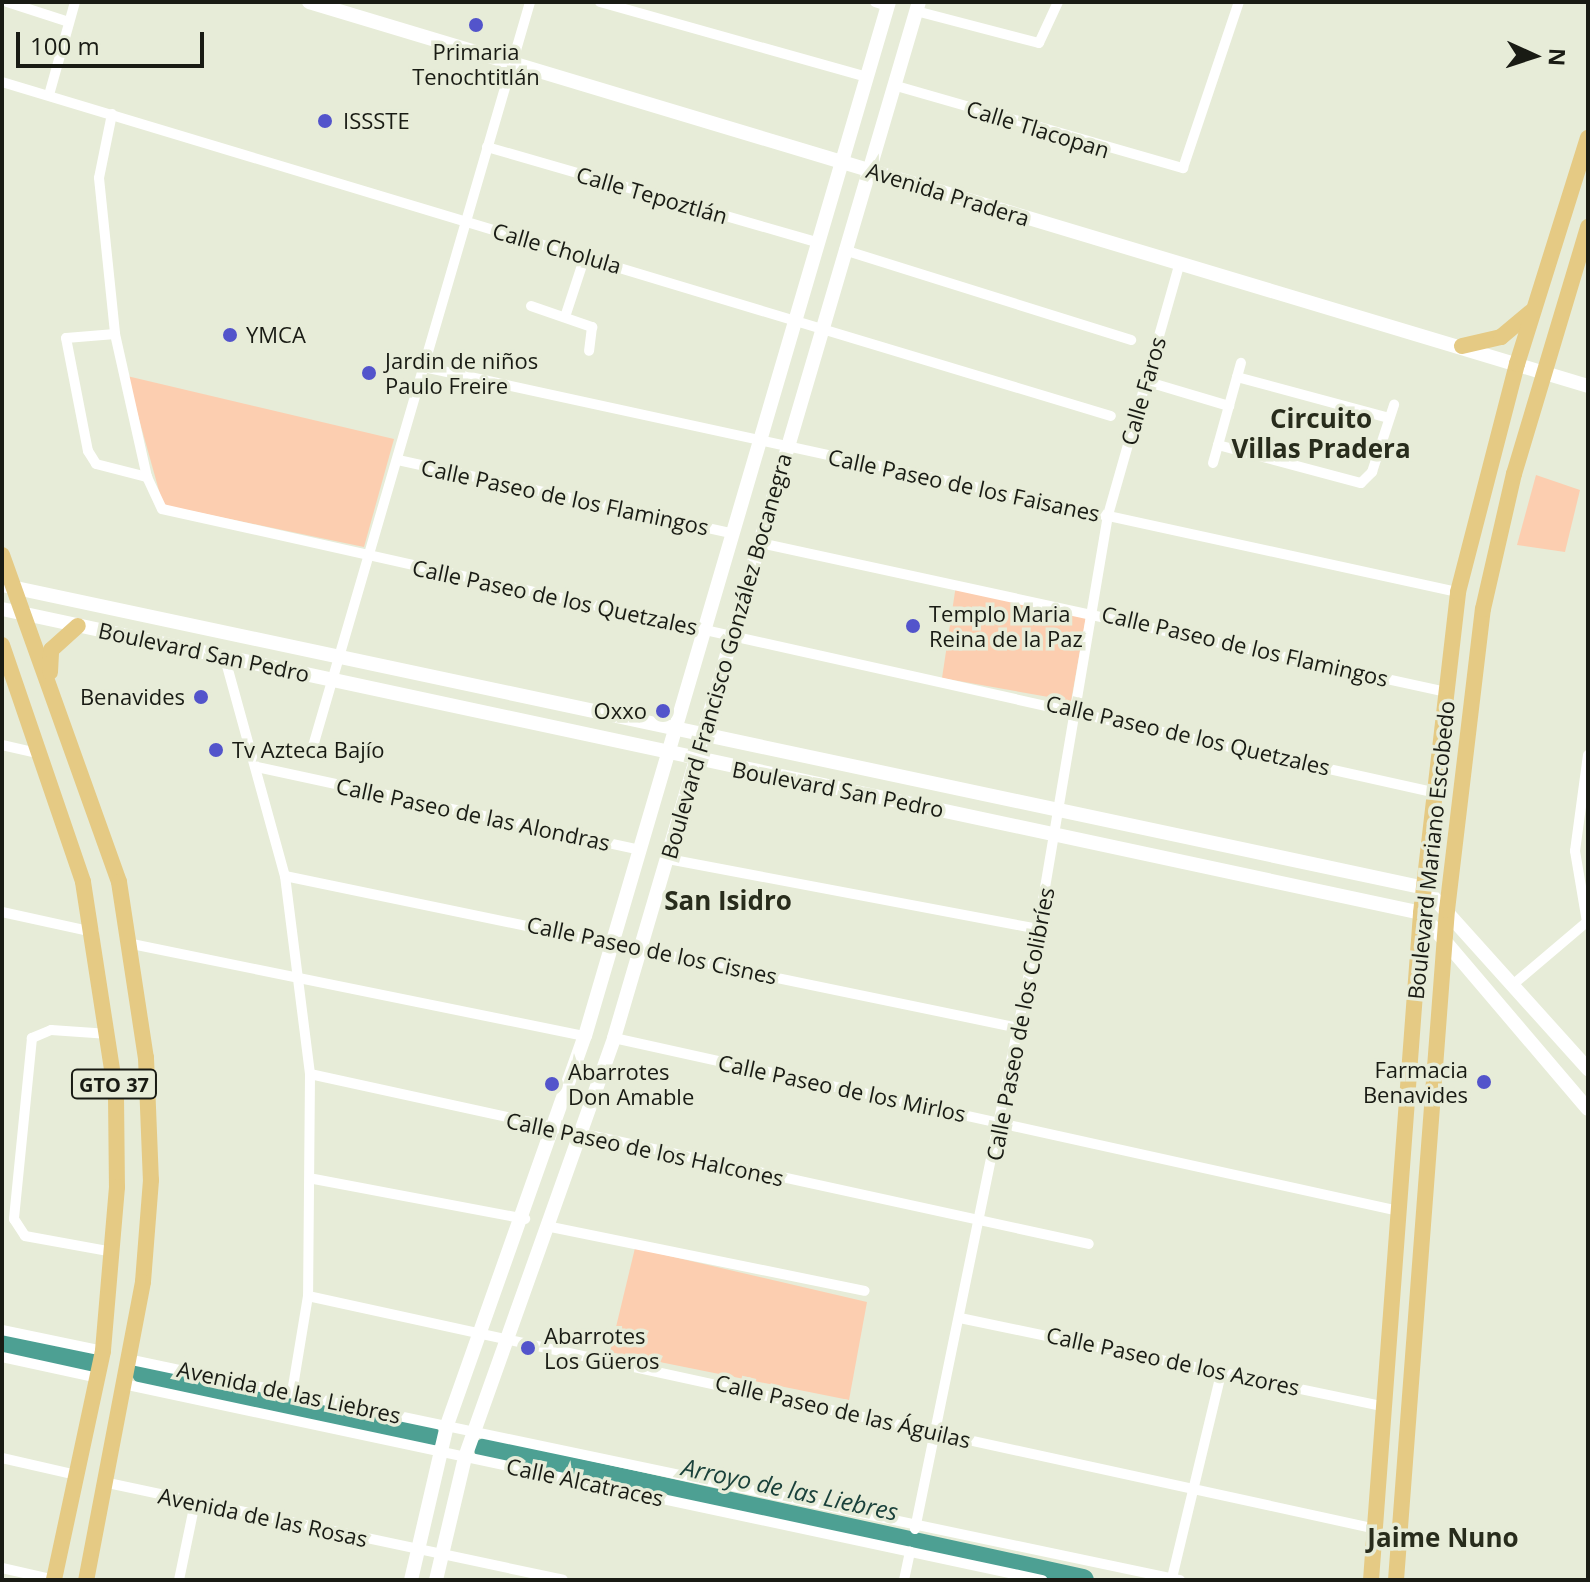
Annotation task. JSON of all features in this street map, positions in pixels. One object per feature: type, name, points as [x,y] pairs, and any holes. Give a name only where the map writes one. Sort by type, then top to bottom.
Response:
[{"type":"main road","name":"Boulevard Mariano Escobedo","points":[[1371,1580],[1387,1407],[1398,1211],[1421,913],[1458,592],[1517,364],[1540,300],[1588,138]]},
{"type":"main road","name":"Boulevard Mariano Escobedo","points":[[1396,1580],[1447,910],[1488,580],[1543,371],[1588,227]]},
{"type":"main road","points":[[1462,346],[1515,330],[1540,300]]},
{"type":"main road","name":"GTO 37","points":[[2,555],[8,586],[25,613],[92,796],[132,944],[151,1166],[132,1360],[86,1580]]},
{"type":"main road","points":[[50,685],[51,650],[78,626]]},
{"type":"main road","name":"GTO 37","points":[[2,645],[44,755],[95,933],[110,1034],[118,1139],[113,1252],[103,1351],[54,1580]]},
{"type":"street","points":[[7,2],[69,22]]},
{"type":"street","points":[[49,95],[75,2]]},
{"type":"street","name":"Avenida Pradera","points":[[309,2],[868,169],[1179,266],[1462,346],[1588,386]]},
{"type":"street","points":[[311,753],[530,2]]},
{"type":"street","points":[[600,2],[866,77]]},
{"type":"street","points":[[918,6],[1033,43],[1047,37],[1058,2]]},
{"type":"street","name":"Calle Tlacopan","points":[[893,85],[1183,168],[1239,2]]},
{"type":"street","name":"Boulevard Francisco González Bocanegra","points":[[411,1580],[447,1425],[525,1219],[585,1036],[670,755],[756,442],[866,77],[884,3]]},
{"type":"street","name":"Boulevard Francisco González Bocanegra","points":[[436,1580],[465,1457],[511,1339],[583,1135],[642,947],[821,324],[918,6]]},
{"type":"street","name":"Calle Cholula","points":[[2,82],[465,223],[821,324],[1111,416]]},
{"type":"street","name":"Calle Paseo de los Quetzales","points":[[112,114],[99,178],[115,334],[147,477],[162,509],[733,636],[1078,708],[1437,793]]},
{"type":"street","name":"Calle Tepoztlán","points":[[487,147],[817,242]]},
{"type":"street","points":[[844,250],[1131,340]]},
{"type":"street","points":[[565,317],[585,256]]},
{"type":"street","name":"Calle Faros","points":[[1108,515],[1179,266]]},
{"type":"street","points":[[531,306],[592,327],[589,351]]},
{"type":"street","points":[[115,334],[78,331],[66,338],[88,451],[96,464],[147,477]]},
{"type":"street","points":[[1213,463],[1241,363]]},
{"type":"street","name":"Calle Paseo de los Faisanes","points":[[424,367],[756,442],[1458,592]]},
{"type":"street","points":[[1237,377],[1389,418]]},
{"type":"street","points":[[1145,381],[1229,406]]},
{"type":"street","points":[[1218,445],[1361,483],[1372,472],[1394,405]]},
{"type":"street","name":"Calle Paseo de los Flamingos","points":[[398,460],[731,533]]},
{"type":"street","name":"Calle Paseo de los Colibríes","points":[[915,1529],[981,1221],[1038,929],[1078,708],[1108,515]]},
{"type":"street","name":"Calle Paseo de los Flamingos","points":[[760,543],[1092,612],[1447,692]]},
{"type":"street","name":"Boulevard San Pedro","points":[[8,586],[340,654],[704,735],[1060,808],[1425,888]]},
{"type":"street","name":"Boulevard San Pedro","points":[[2,609],[332,678],[670,755],[1055,833],[1421,913],[1445,933],[1588,1109]]},
{"type":"street","points":[[159,643],[163,617]]},
{"type":"street","points":[[224,655],[285,876],[300,975],[310,1074],[314,1179],[308,1296],[292,1393]]},
{"type":"street","points":[[2,745],[44,755]]},
{"type":"street","points":[[1516,982],[1588,922],[1584,867],[1588,755]]},
{"type":"street","name":"Calle Paseo de las Alondras","points":[[257,767],[641,850]]},
{"type":"street","points":[[668,859],[1038,929]]},
{"type":"street","name":"Calle Paseo de los Cisnes","points":[[285,876],[642,947],[1019,1028]]},
{"type":"street","points":[[1425,888],[1516,982],[1588,1069]]},
{"type":"street","points":[[2,912],[95,933]]},
{"type":"street","points":[[132,944],[300,975],[585,1036]]},
{"type":"street","points":[[110,1034],[51,1030],[32,1038],[14,1219],[25,1236],[113,1252]]},
{"type":"street","name":"Calle Paseo de los Mirlos","points":[[614,1038],[1398,1211]]},
{"type":"street","name":"Calle Paseo de los Halcones","points":[[310,1074],[1089,1244]]},
{"type":"street","points":[[314,1179],[525,1219]]},
{"type":"street","points":[[551,1227],[865,1291]]},
{"type":"street","name":"Calle Paseo de las Águilas","points":[[308,1296],[1195,1485],[1377,1529]]},
{"type":"street","name":"Calle Paseo de los Azores","points":[[960,1318],[1222,1370],[1387,1407]]},
{"type":"street","points":[[2,1330],[103,1351]]},
{"type":"street","points":[[2,1357],[98,1378]]},
{"type":"street","name":"Avenida de las Liebres","points":[[132,1360],[447,1425],[915,1529],[1176,1579]]},
{"type":"street","points":[[1176,1579],[1222,1370]]},
{"type":"street","name":"Calle Alcatraces","points":[[128,1385],[1042,1580]]},
{"type":"street","points":[[2,1458],[77,1475]]},
{"type":"street","name":"Avenida de las Rosas","points":[[108,1483],[563,1580]]},
{"type":"street","points":[[179,1580],[195,1503]]},
{"type":"street","points":[[904,1580],[910,1552]]},
{"type":"street","points":[[2,1568],[54,1580]]},
{"type":"shaded area","points":[[127,376],[394,439],[364,547],[163,505]]},
{"type":"shaded area","points":[[1536,475],[1580,490],[1565,552],[1517,545]]},
{"type":"shaded area","points":[[956,585],[1086,617],[1071,701],[942,678]]},
{"type":"shaded area","points":[[635,1248],[867,1302],[849,1400],[610,1352]]},
{"type":"waterway","name":"Arroyo de las Liebres","points":[[2,1343],[88,1361]]},
{"type":"waterway","name":"Arroyo de las Liebres","points":[[143,1373],[429,1436]]},
{"type":"waterway","name":"Arroyo de las Liebres","points":[[485,1449],[1083,1580]]},
{"type":"place","name":"Primaria Tenochtitlán","points":[[476,25]]},
{"type":"place","name":"ISSSTE","points":[[325,121]]},
{"type":"place","name":"YMCA","points":[[230,335]]},
{"type":"place","name":"Jardin de niños Paulo Freire","points":[[369,373]]},
{"type":"place","name":"Templo Maria Reina de la Paz","points":[[913,626]]},
{"type":"place","name":"Benavides","points":[[201,697]]},
{"type":"place","name":"Oxxo","points":[[663,711]]},
{"type":"place","name":"Tv Azteca Bajío","points":[[216,750]]},
{"type":"place","name":"Farmacia Benavides","points":[[1484,1082]]},
{"type":"place","name":"Abarrotes Don Amable","points":[[552,1084]]},
{"type":"place","name":"Abarrotes Los Güeros","points":[[528,1348]]},
{"type":"district","name":"Circuito Villas Pradera","points":[[1321,434]]},
{"type":"district","name":"San Isidro","points":[[728,901]]},
{"type":"district","name":"Jaime Nuno","points":[[1443,1538]]}]
